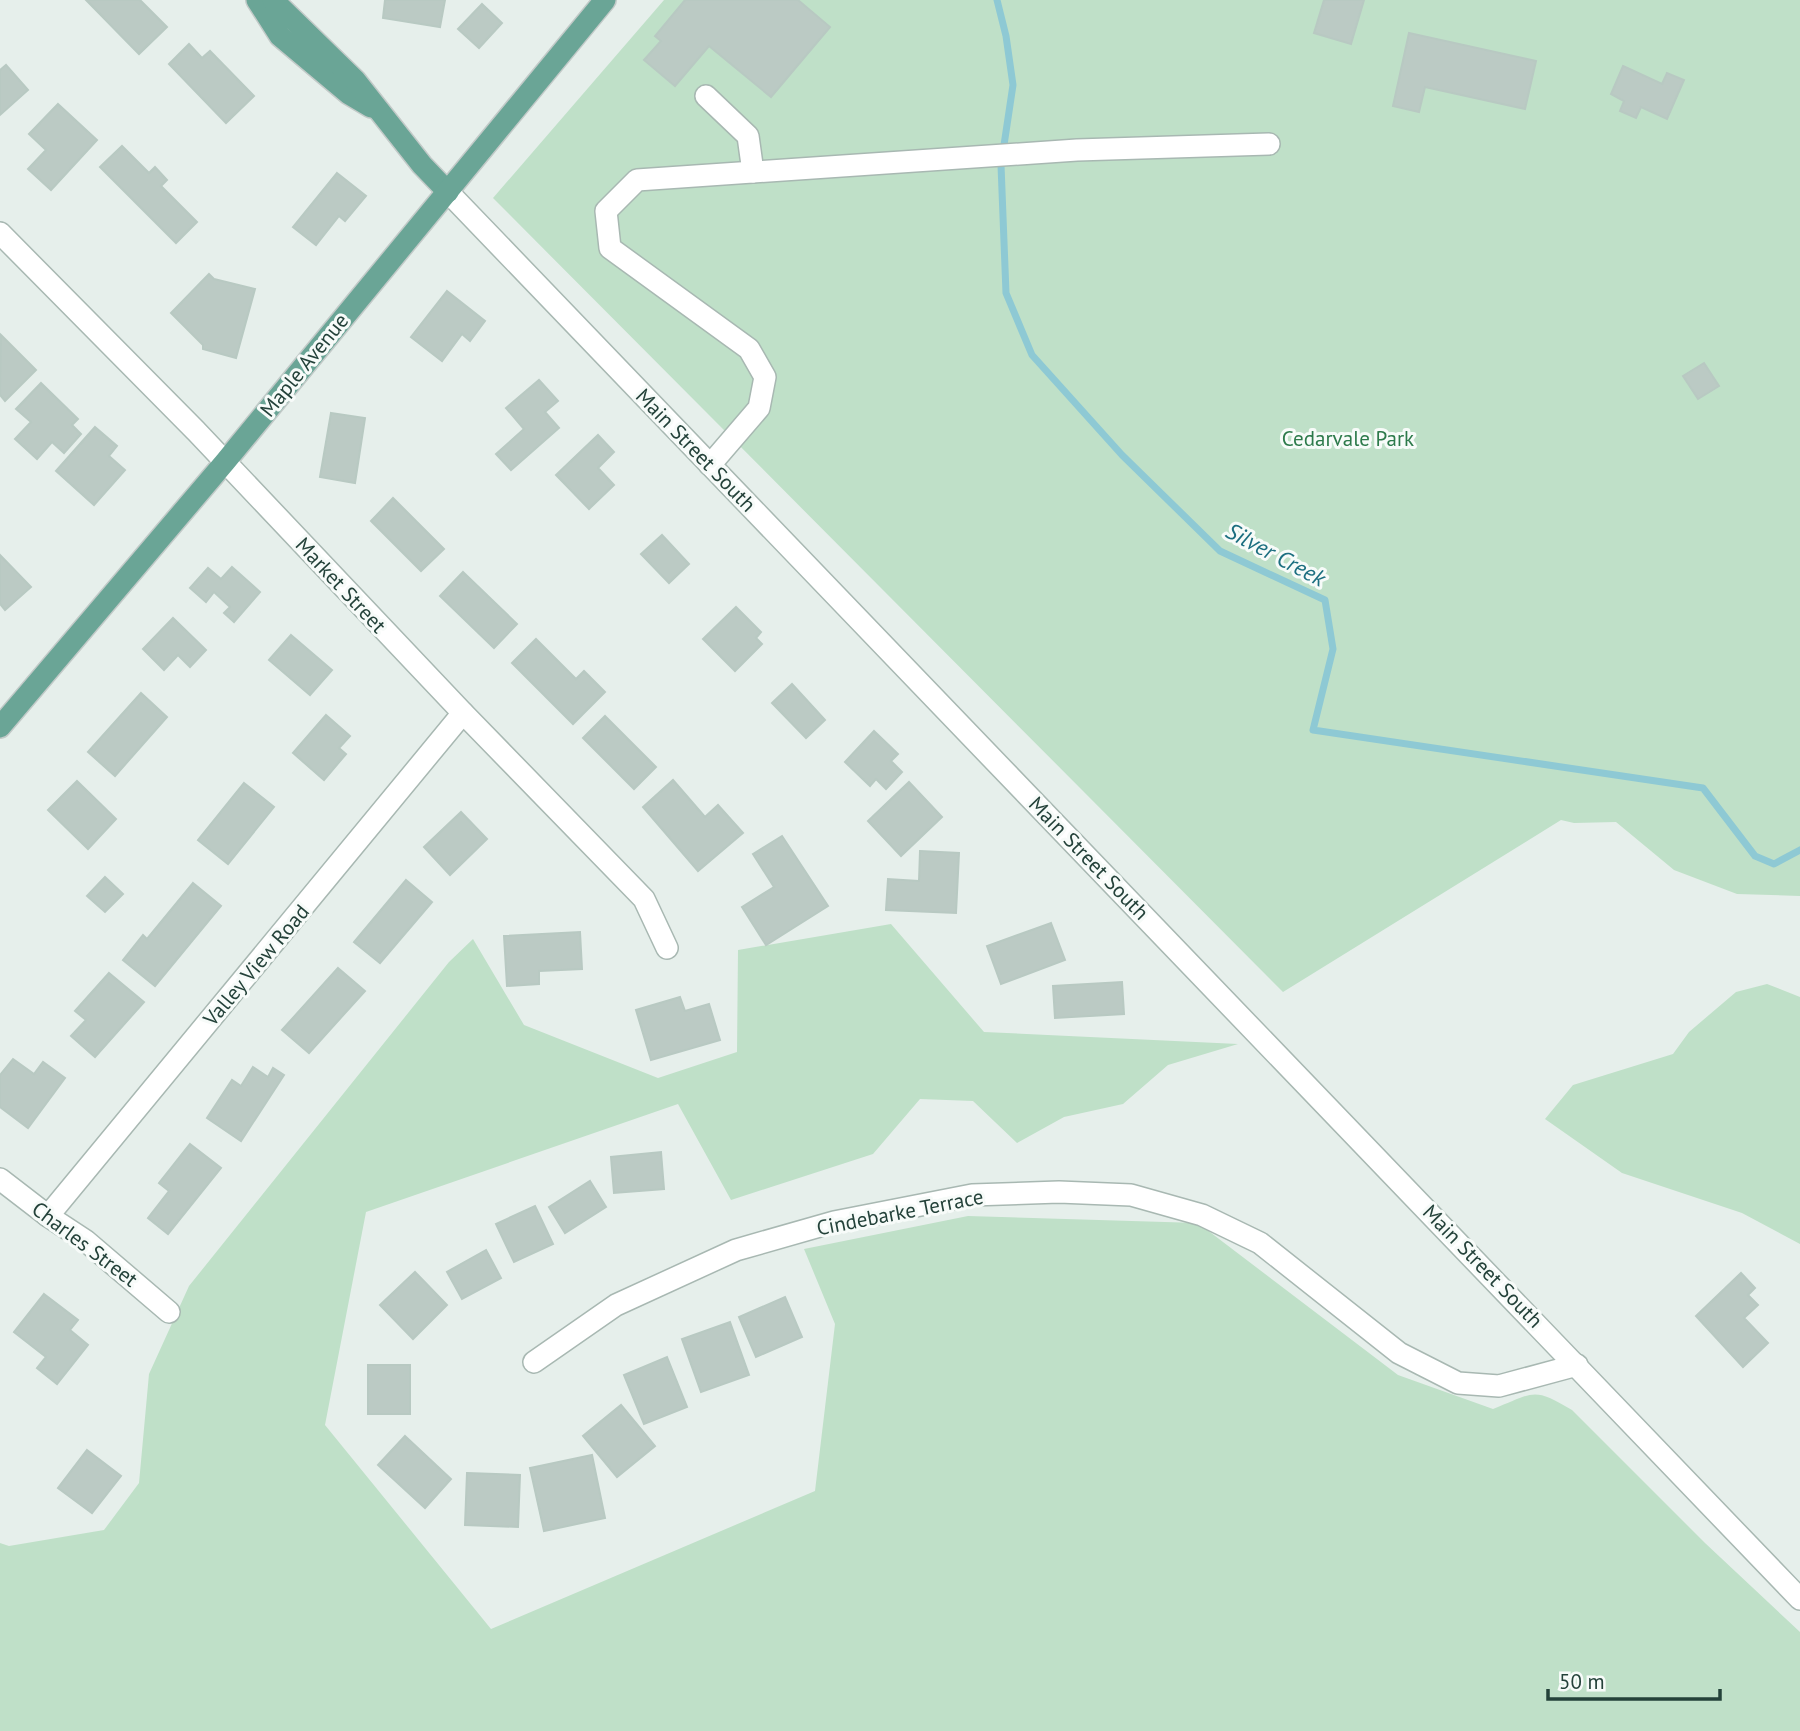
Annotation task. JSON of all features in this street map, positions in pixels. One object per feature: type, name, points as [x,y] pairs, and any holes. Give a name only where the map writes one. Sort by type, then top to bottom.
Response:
[{"type":"main road","name":"Main Street South","points":[[257,0],[280,36],[349,94],[383,114]]},
{"type":"main road","name":"Main Street South","points":[[273,0],[355,80],[422,165],[448,192]]},
{"type":"main road","name":"Maple Avenue","points":[[0,727],[225,462],[605,0]]},
{"type":"street","points":[[706,96],[748,136],[752,172]]},
{"type":"street","points":[[710,465],[759,408],[765,377],[750,349],[610,248],[606,211],[637,180],[1021,154],[1269,144]]},
{"type":"street","name":"Main Street South","points":[[448,192],[1800,1599]]},
{"type":"street","name":"Market Street","points":[[0,233],[225,462],[644,899],[667,948]]},
{"type":"street","name":"Valley View Road","points":[[48,1216],[463,713]]},
{"type":"street","name":"Charles Street","points":[[0,1179],[86,1241],[169,1312]]},
{"type":"street","name":"Cindebarke Terrace","points":[[534,1362],[616,1305],[736,1250],[834,1222],[972,1195],[1059,1192],[1131,1195],[1202,1215],[1260,1243],[1399,1353],[1458,1383],[1499,1386],[1577,1365]]},
{"type":"green space","name":"Cedarvale Park","points":[[664,0],[1800,0],[1800,896],[1737,894],[1674,870],[1616,822],[1574,823],[1561,820],[1283,992],[493,198]]},
{"type":"green space","points":[[891,924],[984,1032],[1238,1044],[1168,1065],[1123,1104],[1064,1117],[1017,1143],[973,1101],[920,1099],[873,1154],[731,1200],[678,1104],[366,1212],[325,1425],[491,1629],[815,1491],[835,1324],[804,1249],[968,1216],[1198,1223],[1398,1375],[1493,1409],[1533,1394],[1549,1397],[1572,1410],[1705,1543],[1800,1632],[1800,1731],[0,1731],[0,1543],[9,1546],[104,1530],[139,1483],[149,1374],[189,1286],[449,962],[473,939],[524,1025],[658,1078],[737,1052],[738,950]]},
{"type":"green space","points":[[1767,984],[1800,997],[1800,1244],[1742,1213],[1622,1173],[1545,1119],[1573,1085],[1673,1054],[1689,1032],[1736,992]]},
{"type":"building","points":[[86,0],[140,0],[167,27],[139,54]]},
{"type":"building","points":[[385,0],[445,0],[440,27],[383,18]]},
{"type":"building","points":[[685,0],[798,0],[830,27],[771,97],[709,46],[675,86],[644,60],[661,41],[655,36]]},
{"type":"building","points":[[1324,0],[1364,0],[1351,44],[1314,33]]},
{"type":"building","points":[[482,4],[502,23],[479,48],[458,29]]},
{"type":"building","points":[[1409,33],[1536,61],[1525,109],[1425,87],[1419,112],[1393,106]]},
{"type":"building","points":[[189,44],[202,58],[210,51],[254,96],[226,123],[169,64]]},
{"type":"building","points":[[6,65],[28,90],[0,115],[0,70]]},
{"type":"building","points":[[1623,66],[1662,84],[1667,73],[1684,80],[1667,119],[1641,107],[1636,118],[1620,111],[1624,101],[1611,94]]},
{"type":"building","points":[[58,104],[97,140],[51,190],[28,169],[46,150],[29,134]]},
{"type":"building","points":[[122,146],[149,173],[155,167],[167,180],[161,186],[197,222],[176,243],[100,167]]},
{"type":"building","points":[[337,173],[366,196],[345,221],[339,216],[316,245],[293,227]]},
{"type":"building","points":[[209,274],[214,279],[255,289],[236,358],[203,349],[203,345],[171,313]]},
{"type":"building","points":[[447,291],[485,321],[470,341],[462,334],[442,361],[411,337]]},
{"type":"building","points":[[1,335],[36,370],[5,401],[0,395]]},
{"type":"building","points":[[1704,363],[1719,386],[1698,399],[1683,376]]},
{"type":"building","points":[[539,380],[558,401],[545,412],[559,428],[511,470],[496,454],[524,429],[506,408]]},
{"type":"building","points":[[41,383],[78,419],[72,425],[81,434],[64,453],[52,442],[37,459],[15,439],[31,422],[16,409]]},
{"type":"building","points":[[331,413],[365,418],[355,483],[320,477]]},
{"type":"building","points":[[95,427],[117,446],[109,456],[125,470],[94,505],[56,471]]},
{"type":"building","points":[[598,435],[614,452],[598,468],[614,485],[589,509],[556,475]]},
{"type":"building","points":[[393,498],[444,549],[421,571],[371,521]]},
{"type":"building","points":[[662,535],[689,564],[669,583],[641,554]]},
{"type":"building","points":[[0,555],[31,587],[5,610],[0,604]]},
{"type":"building","points":[[232,567],[260,592],[234,622],[224,613],[230,607],[214,592],[206,602],[190,588],[208,568],[221,579]]},
{"type":"building","points":[[463,572],[517,624],[494,648],[440,596]]},
{"type":"building","points":[[736,607],[761,632],[756,638],[762,644],[735,671],[703,639]]},
{"type":"building","points":[[173,618],[206,650],[190,667],[178,655],[164,670],[143,649]]},
{"type":"building","points":[[291,635],[332,670],[310,695],[269,660]]},
{"type":"building","points":[[536,639],[576,679],[584,671],[605,692],[573,724],[512,663]]},
{"type":"building","points":[[792,684],[825,720],[806,738],[772,703]]},
{"type":"building","points":[[141,693],[167,717],[115,776],[88,752]]},
{"type":"building","points":[[326,715],[350,736],[339,748],[346,754],[324,780],[293,753]]},
{"type":"building","points":[[605,716],[656,767],[634,789],[583,738]]},
{"type":"building","points":[[874,731],[898,754],[891,761],[902,772],[886,789],[876,779],[870,786],[845,762]]},
{"type":"building","points":[[673,780],[705,817],[718,805],[743,833],[698,871],[643,807]]},
{"type":"building","points":[[77,781],[116,819],[88,849],[48,810]]},
{"type":"building","points":[[909,782],[942,817],[901,856],[868,821]]},
{"type":"building","points":[[244,783],[274,807],[228,864],[198,840]]},
{"type":"building","points":[[461,812],[487,839],[450,875],[424,847]]},
{"type":"building","points":[[782,836],[828,906],[766,945],[742,907],[774,887],[753,854]]},
{"type":"building","points":[[920,851],[959,853],[956,913],[886,910],[888,879],[919,881]]},
{"type":"building","points":[[105,877],[123,894],[105,912],[87,896]]},
{"type":"building","points":[[406,880],[432,902],[380,963],[354,942]]},
{"type":"building","points":[[193,883],[221,906],[155,986],[123,960],[143,935],[147,939]]},
{"type":"building","points":[[1051,923],[1065,960],[1001,984],[987,946]]},
{"type":"building","points":[[580,932],[582,969],[539,971],[539,984],[507,986],[504,936]]},
{"type":"building","points":[[338,968],[365,991],[309,1053],[282,1030]]},
{"type":"building","points":[[109,973],[144,1002],[95,1057],[71,1036],[86,1020],[75,1011]]},
{"type":"building","points":[[1122,982],[1124,1014],[1055,1018],[1053,986]]},
{"type":"building","points":[[680,997],[685,1011],[709,1004],[720,1040],[651,1060],[636,1010]]},
{"type":"building","points":[[13,1059],[34,1074],[43,1062],[65,1078],[28,1128],[0,1107],[0,1075]]},
{"type":"building","points":[[253,1067],[268,1077],[273,1068],[284,1075],[241,1141],[207,1118],[232,1080],[241,1086]]},
{"type":"building","points":[[190,1144],[221,1168],[168,1234],[148,1218],[169,1191],[159,1183]]},
{"type":"building","points":[[661,1152],[664,1189],[614,1193],[611,1157]]},
{"type":"building","points":[[590,1181],[606,1207],[565,1233],[549,1207]]},
{"type":"building","points":[[535,1206],[553,1244],[514,1262],[496,1224]]},
{"type":"building","points":[[486,1250],[501,1278],[462,1299],[447,1272]]},
{"type":"building","points":[[415,1272],[447,1305],[413,1339],[380,1305]]},
{"type":"building","points":[[1741,1273],[1755,1288],[1748,1295],[1758,1305],[1744,1318],[1768,1343],[1743,1367],[1696,1316]]},
{"type":"building","points":[[44,1294],[78,1320],[70,1330],[88,1345],[57,1384],[37,1368],[46,1357],[14,1332]]},
{"type":"building","points":[[785,1297],[802,1337],[756,1357],[739,1317]]},
{"type":"building","points":[[730,1322],[749,1375],[701,1392],[682,1339]]},
{"type":"building","points":[[667,1357],[687,1407],[644,1424],[624,1375]]},
{"type":"building","points":[[368,1365],[410,1365],[410,1414],[368,1414]]},
{"type":"building","points":[[621,1405],[655,1446],[617,1477],[583,1436]]},
{"type":"building","points":[[405,1436],[451,1479],[425,1508],[378,1465]]},
{"type":"building","points":[[87,1450],[121,1476],[92,1513],[58,1488]]},
{"type":"building","points":[[592,1455],[605,1518],[544,1531],[530,1468]]},
{"type":"building","points":[[467,1473],[520,1475],[518,1527],[465,1525]]},
{"type":"waterway","name":"Silver Creek","points":[[997,0],[1006,36],[1013,85],[1001,165],[1006,293],[1032,355],[1122,455],[1220,551],[1325,600],[1333,649],[1313,730],[1703,788],[1755,856],[1774,864],[1800,850]]}]
